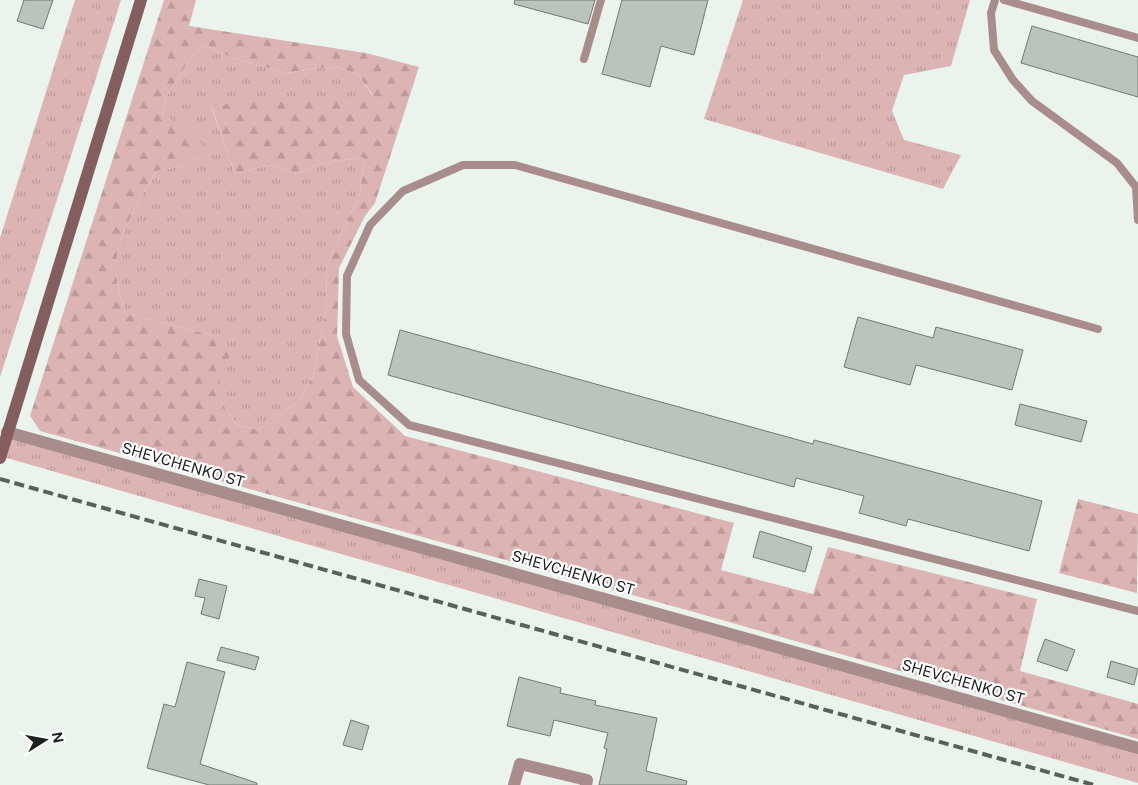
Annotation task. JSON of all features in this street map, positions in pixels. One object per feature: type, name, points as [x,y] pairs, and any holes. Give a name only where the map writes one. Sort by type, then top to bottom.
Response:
[{"type":"main road","points":[[0,458],[3,431],[141,0]]},
{"type":"street","name":"SHEVCHENKO ST","points":[[3,431],[1138,748]]},
{"type":"street","points":[[514,785],[520,764],[587,780],[586,785]]},
{"type":"lane","points":[[584,59],[600,0]]},
{"type":"lane","points":[[995,0],[990,13],[994,50],[1013,80],[1032,102],[1117,163],[1136,187],[1138,220]]},
{"type":"lane","points":[[1004,0],[1138,38]]},
{"type":"lane","points":[[1098,330],[516,166],[464,165],[403,191],[370,225],[347,276],[346,334],[358,380],[409,425],[1138,611]]},
{"type":"green space","points":[[75,0],[121,0],[0,377],[0,238]]},
{"type":"green space","points":[[164,0],[196,0],[189,26],[366,53],[419,67],[375,203],[365,216],[339,268],[337,336],[353,387],[405,436],[734,523],[721,570],[813,594],[828,547],[1037,599],[1020,671],[1138,704],[1138,739],[708,616],[40,431],[30,416]],"holes":[[[206,46],[233,58],[287,73],[337,67],[358,75],[373,95],[211,105],[235,174],[268,165],[297,174],[319,164],[364,157],[360,194],[326,266],[327,304],[313,376],[300,400],[258,430],[237,425],[214,391],[231,353],[211,335],[125,313],[116,272],[118,254],[125,229],[156,171],[188,165],[204,146],[186,127],[162,115],[166,97],[191,57]]]},
{"type":"green space","points":[[743,0],[970,0],[951,66],[904,75],[892,111],[904,140],[961,155],[943,189],[704,119]]},
{"type":"green space","points":[[206,46],[233,58],[287,73],[337,67],[358,75],[373,96],[211,106],[235,174],[268,165],[297,174],[319,164],[364,157],[360,194],[326,266],[327,304],[313,376],[300,400],[258,430],[237,425],[214,391],[211,335],[125,313],[117,278],[118,254],[125,229],[156,171],[188,165],[186,128],[162,115],[166,97],[191,57]]},
{"type":"green space","points":[[7,432],[1138,748],[1138,783],[0,456]]},
{"type":"green space","points":[[1078,499],[1138,514],[1137,593],[1059,573]]},
{"type":"building","points":[[24,0],[53,0],[43,29],[17,21]]},
{"type":"building","points":[[515,0],[595,0],[588,24],[514,4]]},
{"type":"building","points":[[622,0],[708,0],[694,55],[661,46],[650,87],[602,74]]},
{"type":"building","points":[[1032,26],[1138,57],[1138,97],[1021,63]]},
{"type":"building","points":[[858,317],[933,338],[936,327],[1023,350],[1012,390],[916,365],[910,385],[844,367]]},
{"type":"building","points":[[400,330],[813,444],[814,440],[1042,501],[1029,551],[908,519],[906,526],[859,513],[864,496],[796,478],[794,487],[388,375]]},
{"type":"building","points":[[1020,404],[1087,421],[1081,442],[1015,425]]},
{"type":"building","points":[[760,531],[812,547],[805,572],[753,557]]},
{"type":"building","points":[[199,579],[227,586],[219,619],[201,614],[205,598],[195,596]]},
{"type":"building","points":[[1045,639],[1075,650],[1067,671],[1037,661]]},
{"type":"building","points":[[221,647],[259,657],[255,670],[217,660]]},
{"type":"building","points":[[1111,661],[1138,669],[1134,685],[1107,677]]},
{"type":"building","points":[[187,662],[225,672],[200,764],[257,783],[257,785],[209,785],[147,768],[164,704],[175,707]]},
{"type":"building","points":[[519,677],[561,688],[560,693],[596,701],[595,705],[657,718],[646,771],[687,781],[686,785],[599,785],[607,749],[604,748],[608,733],[554,720],[550,736],[507,726]]},
{"type":"building","points":[[351,720],[369,726],[362,750],[343,745]]},
{"type":"railway","points":[[0,479],[1094,785]]}]
